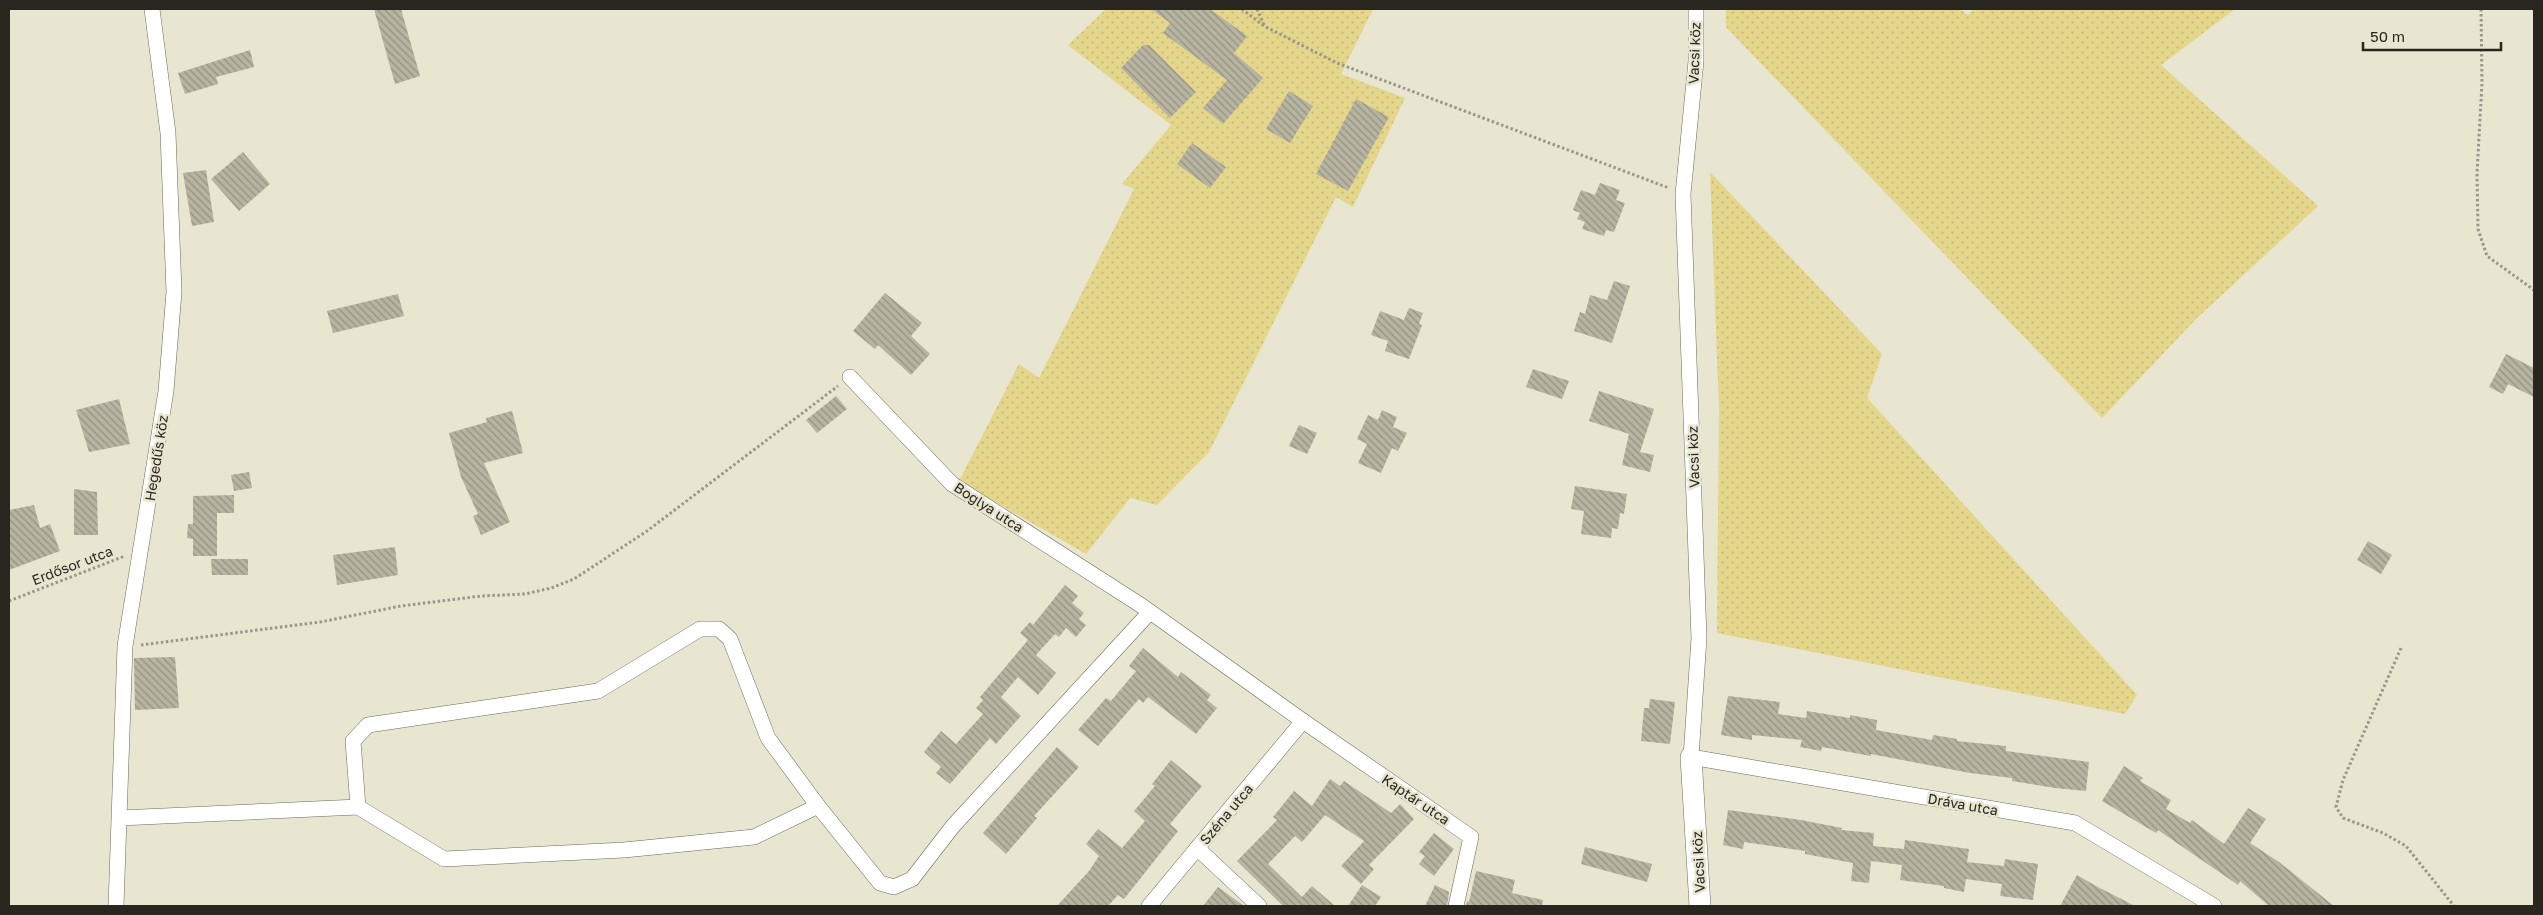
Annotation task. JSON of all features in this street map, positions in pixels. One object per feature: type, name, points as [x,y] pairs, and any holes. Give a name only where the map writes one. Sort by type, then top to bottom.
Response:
[{"type":"street","name":"Hegedűs köz","points":[[116,906],[125,646],[143,549],[166,391],[174,292],[168,133],[152,9]]},
{"type":"street","name":"Vacsi köz","points":[[1696,9],[1696,61],[1683,194],[1699,638],[1692,756],[1700,906]]},
{"type":"street","name":"Boglya utca","points":[[850,377],[952,484],[1150,612],[1303,721]]},
{"type":"street","points":[[358,807],[353,741],[368,725],[598,691],[700,628],[719,629],[730,639],[768,738],[818,806],[880,883],[894,886],[912,879],[953,826],[1150,612]]},
{"type":"street","name":"Széna utca","points":[[1149,906],[1303,721]]},
{"type":"street","name":"Kaptár utca","points":[[1303,721],[1471,837],[1456,906]]},
{"type":"street","name":"Dráva utca","points":[[1692,756],[2075,823],[2214,906]]},
{"type":"street","points":[[120,818],[358,807],[444,859],[624,850],[754,837],[818,806]]},
{"type":"street","points":[[1197,848],[1259,906]]},
{"type":"path","points":[[1242,9],[1264,26],[1338,63],[1683,194]]},
{"type":"path","points":[[1257,9],[1264,26]]},
{"type":"path","points":[[2481,9],[2482,83],[2477,174],[2478,229],[2487,256],[2534,290]]},
{"type":"path","points":[[125,646],[320,622],[401,606],[481,596],[524,594],[551,588],[574,579],[648,531],[850,377]]},
{"type":"path","name":"Erdősor utca","points":[[9,601],[143,549]]},
{"type":"path","points":[[2401,648],[2343,780],[2336,807],[2343,818],[2383,833],[2406,846],[2454,906]]},
{"type":"shaded area","points":[[1106,9],[1373,9],[1341,74],[1405,98],[1353,207],[1336,197],[1209,452],[1157,505],[1130,498],[1086,554],[959,481],[1019,364],[1039,378],[1134,189],[1122,184],[1171,125],[1068,45]]},
{"type":"shaded area","points":[[1726,9],[1960,9],[1968,15],[1974,9],[2235,9],[2161,65],[2318,206],[2196,319],[2102,418],[1726,27]]},
{"type":"shaded area","points":[[1710,172],[1882,354],[1867,398],[2137,695],[2125,714],[1717,633],[1719,408]]},
{"type":"building","points":[[374,9],[401,9],[420,76],[395,84]]},
{"type":"building","points":[[1151,9],[1210,9],[1247,36],[1234,53],[1263,78],[1223,124],[1203,108],[1227,80],[1163,33],[1170,23]]},
{"type":"building","points":[[1143,45],[1149,45],[1196,92],[1170,118],[1121,68]]},
{"type":"building","points":[[250,50],[254,67],[216,77],[218,84],[185,94],[178,73]]},
{"type":"building","points":[[1289,91],[1313,106],[1290,143],[1266,129]]},
{"type":"building","points":[[1356,99],[1389,117],[1348,191],[1316,174]]},
{"type":"building","points":[[1192,143],[1226,167],[1210,188],[1177,164]]},
{"type":"building","points":[[243,152],[270,184],[239,211],[211,179]]},
{"type":"building","points":[[206,170],[214,222],[192,226],[183,173]]},
{"type":"building","points":[[1600,183],[1620,190],[1616,200],[1625,203],[1614,232],[1606,230],[1604,236],[1582,229],[1585,222],[1577,219],[1580,213],[1573,210],[1581,190],[1595,195]]},
{"type":"building","points":[[1614,281],[1630,286],[1612,343],[1574,331],[1580,312],[1585,314],[1590,295],[1607,300]]},
{"type":"building","points":[[885,293],[922,323],[911,336],[930,354],[911,375],[878,345],[875,349],[853,331]]},
{"type":"building","points":[[398,294],[404,316],[333,333],[327,311]]},
{"type":"building","points":[[1409,308],[1423,313],[1419,324],[1422,325],[1409,359],[1385,351],[1388,341],[1371,335],[1380,311],[1404,320]]},
{"type":"building","points":[[2506,354],[2534,368],[2534,397],[2508,384],[2503,394],[2489,387]]},
{"type":"building","points":[[1533,369],[1569,381],[1562,399],[1526,387]]},
{"type":"building","points":[[1599,391],[1654,409],[1640,452],[1654,455],[1650,472],[1622,465],[1629,434],[1589,421]]},
{"type":"building","points":[[836,396],[847,409],[817,433],[806,420]]},
{"type":"building","points":[[119,399],[130,444],[89,452],[76,410]]},
{"type":"building","points":[[1382,410],[1397,417],[1393,427],[1407,433],[1398,451],[1392,448],[1381,473],[1358,463],[1367,444],[1357,439],[1368,415],[1378,420]]},
{"type":"building","points":[[512,411],[523,453],[484,463],[510,522],[481,535],[473,516],[478,514],[461,477],[449,433],[487,422],[486,418]]},
{"type":"building","points":[[1299,425],[1317,433],[1307,454],[1289,446]]},
{"type":"building","points":[[249,472],[252,488],[234,491],[231,475]]},
{"type":"building","points":[[1575,486],[1627,494],[1624,514],[1620,513],[1618,529],[1612,528],[1611,538],[1581,534],[1584,511],[1571,509]]},
{"type":"building","points":[[74,489],[97,492],[98,535],[74,535]]},
{"type":"building","points":[[234,495],[234,513],[217,513],[217,556],[193,556],[193,539],[187,538],[188,524],[193,524],[193,496]]},
{"type":"building","points":[[34,505],[40,528],[50,524],[60,551],[9,570],[9,510]]},
{"type":"building","points":[[2368,541],[2392,555],[2381,574],[2357,560]]},
{"type":"building","points":[[395,547],[398,575],[337,585],[333,555]]},
{"type":"building","points":[[211,559],[248,559],[248,575],[212,575]]},
{"type":"building","points":[[1065,585],[1078,596],[1072,603],[1084,613],[1079,619],[1086,625],[1076,637],[1066,628],[1059,637],[1055,634],[1036,655],[1056,673],[1038,695],[1018,677],[1001,697],[1021,716],[996,744],[990,738],[950,784],[936,773],[941,767],[924,752],[941,731],[956,744],[983,714],[976,708],[983,700],[980,697],[1028,640],[1020,633],[1030,622],[1033,625]]},
{"type":"building","points":[[1143,648],[1178,677],[1181,672],[1211,695],[1207,700],[1217,708],[1196,734],[1148,697],[1143,703],[1139,699],[1098,746],[1078,730],[1106,698],[1111,701],[1136,671],[1129,666]]},
{"type":"building","points":[[175,657],[179,708],[135,710],[134,658]]},
{"type":"building","points":[[1728,696],[1780,702],[1778,714],[1806,718],[1807,711],[1850,718],[1850,715],[1877,720],[1876,730],[1932,740],[1933,735],[1957,739],[1957,741],[2006,746],[2006,751],[2089,762],[2086,791],[2012,781],[2012,778],[1970,773],[1871,754],[1871,756],[1822,747],[1821,751],[1800,747],[1802,740],[1752,735],[1752,740],[1721,735]]},
{"type":"building","points":[[1650,699],[1675,702],[1670,744],[1641,741],[1644,708],[1649,708]]},
{"type":"building","points":[[1057,747],[1079,767],[1034,816],[1037,818],[1006,854],[983,833]]},
{"type":"building","points":[[1171,760],[1202,786],[1170,824],[1178,831],[1124,899],[1118,895],[1108,906],[1057,906],[1089,871],[1099,856],[1086,844],[1098,829],[1122,848],[1145,821],[1134,811],[1155,786],[1152,784]]},
{"type":"building","points":[[2124,766],[2143,778],[2140,781],[2171,800],[2166,809],[2190,823],[2192,820],[2224,844],[2248,808],[2266,819],[2250,843],[2279,862],[2334,906],[2269,906],[2240,881],[2238,885],[2158,830],[2156,833],[2102,801]]},
{"type":"building","points":[[1330,779],[1340,786],[1344,781],[1391,813],[1400,804],[1414,819],[1369,865],[1374,869],[1361,884],[1341,866],[1364,841],[1325,815],[1302,842],[1295,836],[1268,864],[1302,897],[1312,886],[1335,906],[1283,906],[1237,861],[1277,820],[1273,817],[1294,791],[1312,806]]},
{"type":"building","points":[[1728,810],[1801,820],[1842,828],[1841,830],[1874,833],[1873,846],[1904,849],[1905,840],[1969,849],[1967,862],[2004,866],[2005,859],[2038,864],[2033,900],[2000,896],[2002,884],[1966,879],[1964,892],[1944,888],[1944,886],[1900,880],[1902,865],[1871,861],[1869,883],[1851,881],[1853,863],[1805,854],[1805,851],[1744,842],[1743,849],[1723,845]]},
{"type":"building","points":[[1434,833],[1454,849],[1434,876],[1419,864],[1425,856],[1419,852]]},
{"type":"building","points":[[1585,847],[1652,864],[1647,882],[1581,864]]},
{"type":"building","points":[[1476,871],[1515,880],[1512,893],[1543,900],[1542,906],[1466,906],[1467,901],[1469,902]]},
{"type":"building","points":[[2077,875],[2096,886],[2135,906],[2060,906]]},
{"type":"building","points":[[1362,885],[1381,897],[1375,906],[1348,906]]},
{"type":"building","points":[[1435,885],[1449,892],[1447,906],[1425,906]]},
{"type":"building","points":[[1218,887],[1244,906],[1203,906]]}]
